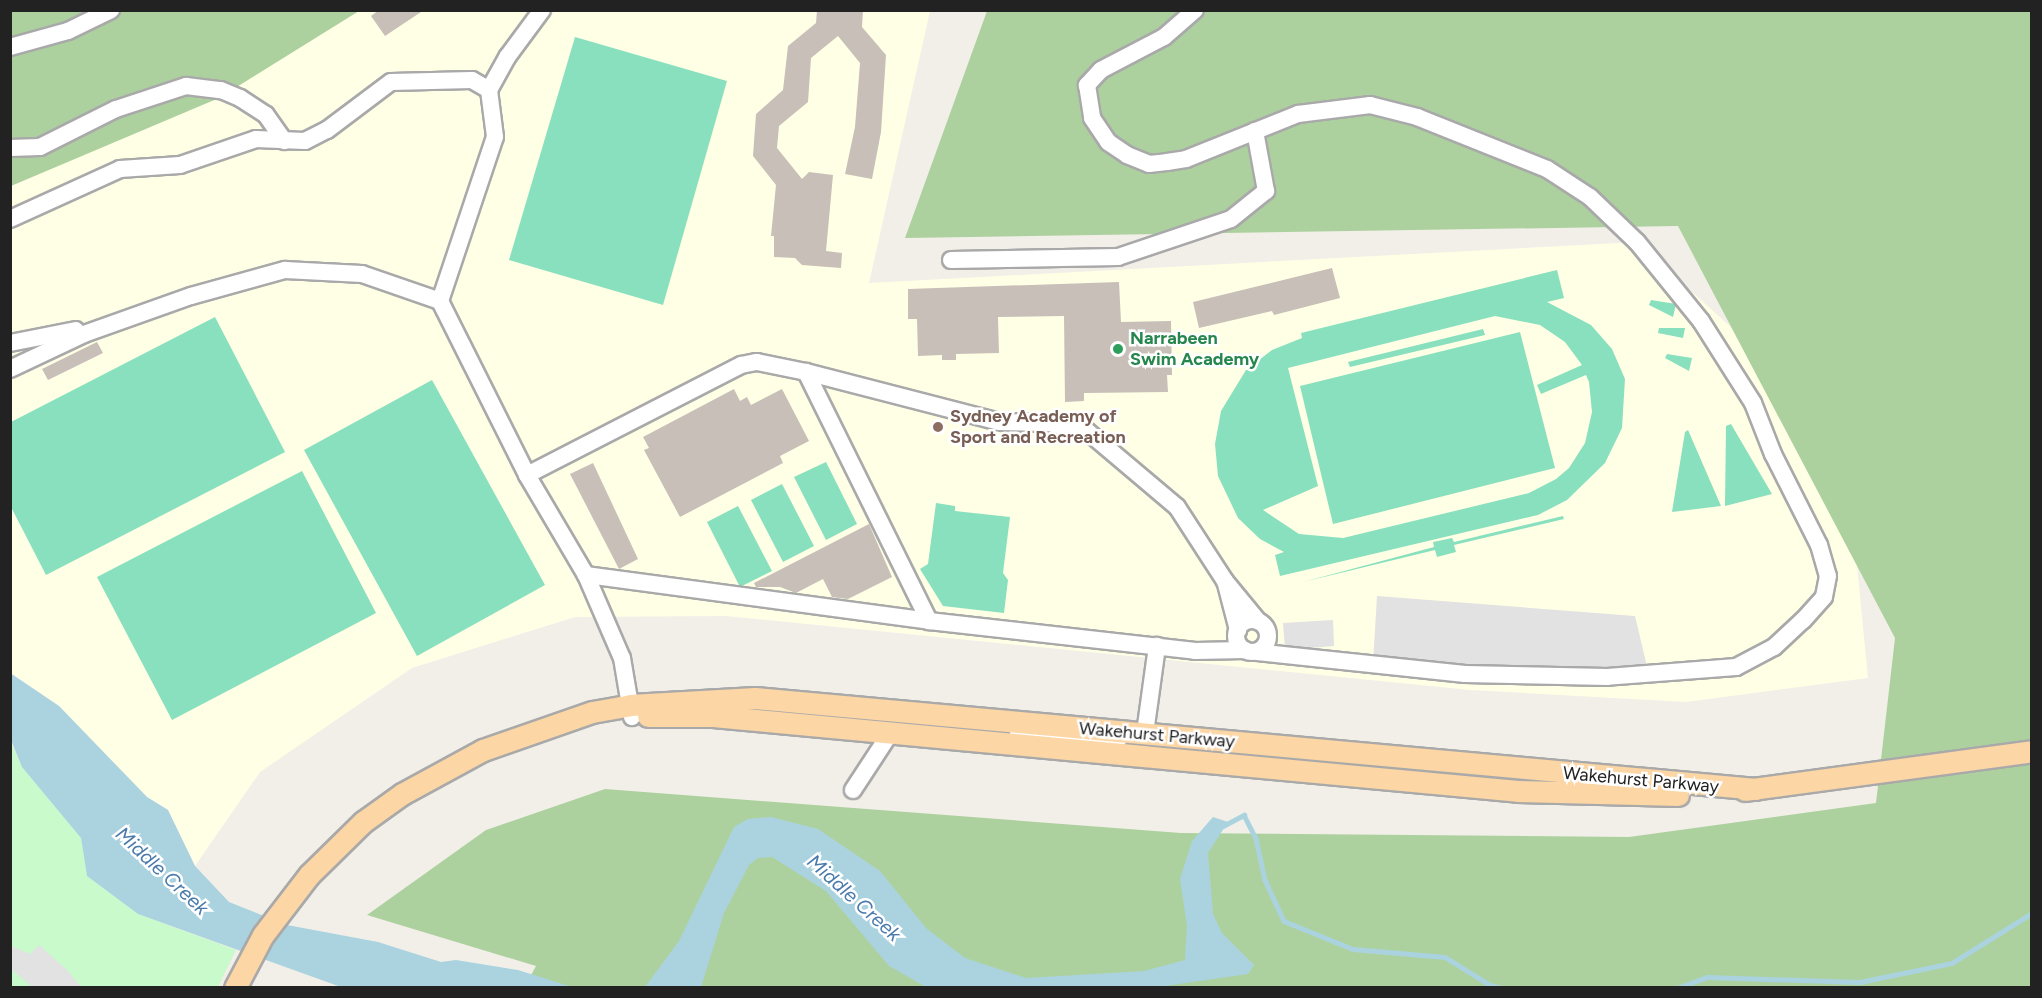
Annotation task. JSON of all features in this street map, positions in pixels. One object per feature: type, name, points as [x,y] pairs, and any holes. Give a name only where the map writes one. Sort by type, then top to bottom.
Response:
[{"type":"main road","name":"Wakehurst Parkway","points":[[237,982],[290,899],[330,852],[402,794],[483,750],[592,712],[631,711],[755,698],[1756,789]]},
{"type":"main road","name":"Wakehurst Parkway","points":[[631,711],[891,732],[1518,791],[1635,797],[1756,789],[2031,751]]},
{"type":"street","points":[[10,47],[68,31],[111,10]]},
{"type":"street","points":[[440,301],[495,137],[489,90],[508,56],[542,10]]},
{"type":"street","points":[[585,575],[929,621],[1195,651],[1251,651],[1465,674],[1607,677],[1736,667],[1774,647],[1803,621],[1824,597],[1828,576],[1819,545],[1747,394],[1701,321],[1637,242],[1590,197],[1547,169],[1417,117],[1370,105],[1298,114],[1186,159],[1149,164],[1127,155],[1108,141],[1092,118],[1087,85],[1101,70],[1164,37],[1195,10]]},
{"type":"street","points":[[10,219],[120,168],[180,165],[256,139],[305,141],[327,130],[391,82],[472,80],[489,90]]},
{"type":"street","points":[[10,148],[40,147],[116,109],[186,86],[221,90],[240,98],[266,115],[284,141]]},
{"type":"street","points":[[951,260],[1118,257],[1231,219],[1266,191],[1255,131]]},
{"type":"street","points":[[10,343],[118,321],[285,270],[362,274],[440,301],[527,475],[585,575],[622,658],[631,711]]},
{"type":"street","points":[[10,369],[118,321]]},
{"type":"street","points":[[527,475],[741,365],[756,362],[806,372],[999,422],[1048,423],[1087,431],[1177,507],[1225,581],[1258,621],[1268,637],[1251,651]]},
{"type":"street","points":[[806,372],[929,621]]},
{"type":"street","points":[[1225,581],[1237,632],[1251,651]]},
{"type":"street","points":[[1195,651],[1229,642],[1244,622],[1258,621]]},
{"type":"street","points":[[1145,733],[1157,646]]},
{"type":"street","points":[[918,735],[962,730],[1127,741],[1145,733]]},
{"type":"street","points":[[853,790],[891,732]]},
{"type":"street","points":[[1145,733],[1171,759]]},
{"type":"shaded area","name":"Sydney Academy of Sport and Recreation","points":[[309,11],[930,11],[869,283],[1637,242],[1745,340],[1852,514],[1868,678],[1686,702],[1470,690],[726,616],[575,617],[412,668],[260,772],[195,866],[168,810],[147,797],[59,706],[11,673],[10,105]]},
{"type":"shaded area","points":[[1377,596],[1635,616],[1649,675],[1373,663]]},
{"type":"shaded area","points":[[1333,620],[1334,646],[1285,650],[1283,623]]},
{"type":"shaded area","points":[[39,945],[67,970],[81,987],[32,987],[11,969],[11,946],[30,954]]},
{"type":"green space","points":[[11,11],[359,11],[219,98],[11,186]]},
{"type":"green space","points":[[987,11],[2031,11],[2031,987],[524,988],[536,966],[367,915],[486,830],[605,789],[1181,833],[1629,837],[1876,803],[1895,638],[1678,226],[905,238]]},
{"type":"green space","points":[[575,37],[727,81],[663,305],[509,260]]},
{"type":"green space","points":[[1557,270],[1564,298],[1547,302],[1591,325],[1612,349],[1625,379],[1622,428],[1605,463],[1567,500],[1538,515],[1280,576],[1275,555],[1284,552],[1260,539],[1238,518],[1218,476],[1215,444],[1221,411],[1246,370],[1272,350],[1302,338],[1301,333]],"holes":[[[1495,316],[1540,325],[1565,342],[1582,365],[1537,385],[1541,394],[1586,375],[1589,382],[1592,412],[1585,443],[1569,468],[1556,479],[1529,493],[1343,538],[1299,534],[1263,510],[1318,486],[1288,368]]]},
{"type":"green space","points":[[1651,300],[1676,304],[1673,317],[1649,305]]},
{"type":"green space","points":[[215,317],[285,452],[46,575],[11,507],[11,422]]},
{"type":"green space","points":[[1659,328],[1685,328],[1683,338],[1658,333]]},
{"type":"green space","points":[[1483,329],[1485,335],[1350,367],[1348,362]]},
{"type":"green space","points":[[1520,332],[1555,468],[1333,524],[1300,386]]},
{"type":"green space","points":[[1667,354],[1692,358],[1689,371],[1665,358]]},
{"type":"green space","points":[[432,380],[545,585],[417,656],[304,450]]},
{"type":"green space","points":[[1731,424],[1772,494],[1725,506],[1726,426]]},
{"type":"green space","points":[[1688,430],[1721,506],[1672,512],[1685,432]]},
{"type":"green space","points":[[826,462],[857,524],[826,540],[794,477]]},
{"type":"green space","points":[[302,471],[376,613],[172,720],[97,577]]},
{"type":"green space","points":[[782,484],[814,546],[783,562],[751,500]]},
{"type":"green space","points":[[936,503],[955,506],[955,511],[1010,517],[1003,573],[1008,580],[1004,613],[943,606],[920,569],[928,564]]},
{"type":"green space","points":[[738,506],[772,571],[740,587],[707,522]]},
{"type":"green space","points":[[1563,516],[1564,519],[1454,545],[1456,552],[1437,557],[1435,550],[1303,582],[1434,547],[1433,542],[1452,538],[1454,542]]},
{"type":"green space","points":[[10,740],[22,767],[81,838],[87,876],[138,914],[236,950],[218,987],[11,987]]},
{"type":"water","points":[[10,673],[59,706],[147,797],[168,810],[195,866],[229,902],[287,925],[378,942],[441,962],[456,960],[518,970],[572,987],[341,987],[138,914],[87,876],[81,838],[22,767],[11,740]]},
{"type":"water","points":[[771,817],[818,829],[880,871],[926,928],[965,958],[1026,978],[1144,971],[1185,960],[1187,926],[1180,879],[1192,841],[1213,817],[1228,822],[1208,853],[1213,914],[1222,933],[1254,965],[1248,974],[1158,987],[926,987],[889,966],[826,891],[772,857],[758,858],[749,865],[724,913],[701,987],[645,987],[679,941],[734,827],[748,819]]},
{"type":"building","points":[[379,10],[424,10],[385,36],[371,16]]},
{"type":"building","points":[[817,10],[863,10],[862,27],[886,55],[881,132],[872,179],[845,174],[855,127],[860,63],[838,36],[811,58],[808,102],[779,126],[777,148],[802,179],[809,172],[833,175],[826,251],[842,253],[841,268],[802,265],[795,258],[774,257],[774,236],[771,236],[776,185],[753,156],[756,114],[783,90],[788,46],[816,23]]},
{"type":"building","points":[[1332,268],[1340,298],[1274,315],[1272,311],[1199,328],[1193,302]]},
{"type":"building","points":[[1119,282],[1121,322],[1171,321],[1172,375],[1167,375],[1168,392],[1084,393],[1084,401],[1065,402],[1064,316],[998,317],[999,353],[956,354],[956,360],[942,360],[942,355],[918,356],[917,319],[908,319],[908,289]]},
{"type":"building","points":[[97,342],[103,353],[48,380],[42,369]]},
{"type":"building","points":[[734,389],[740,401],[747,397],[751,405],[782,389],[809,441],[780,456],[783,463],[680,517],[644,450],[649,448],[643,437]]},
{"type":"building","points":[[593,463],[638,559],[619,569],[570,474]]},
{"type":"building","points":[[869,524],[892,577],[848,599],[832,597],[823,579],[796,593],[780,587],[756,587],[754,583]]},
{"type":"waterway","name":"Middle Creek","points":[[1223,826],[1244,815],[1256,839],[1265,880],[1284,921],[1353,949],[1445,957],[1490,985],[1501,988]]},
{"type":"waterway","name":"Middle Creek","points":[[1677,988],[1707,977],[1860,982],[1952,963],[2032,913]]},
{"type":"place","name":"Narrabeen Swim Academy","points":[[1118,349]]},
{"type":"place","name":"Sydney Academy of Sport and Recreation","points":[[938,427]]}]
